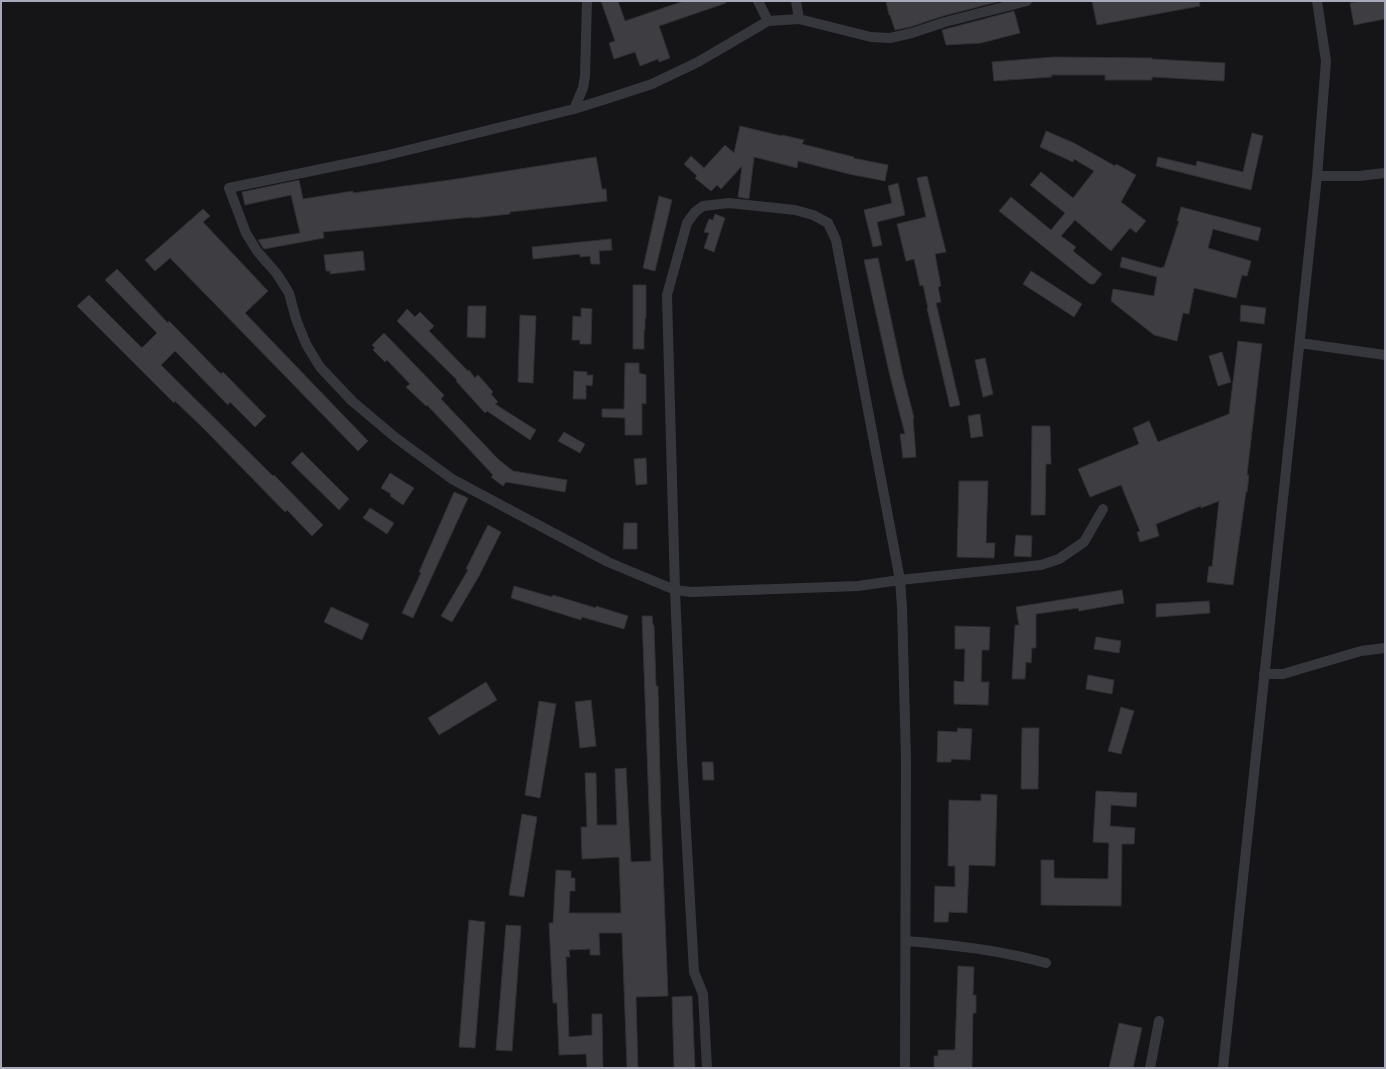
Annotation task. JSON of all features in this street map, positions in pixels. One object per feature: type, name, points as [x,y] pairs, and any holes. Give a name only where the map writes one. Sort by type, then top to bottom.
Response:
[{"type":"street","points":[[574,108],[583,88],[585,76],[587,1]]},
{"type":"street","points":[[758,1],[768,21]]},
{"type":"street","points":[[796,1],[799,19]]},
{"type":"street","points":[[1027,1],[952,20],[890,38],[871,38],[799,19],[768,21],[698,62],[652,84],[574,108],[384,156],[229,188],[246,233],[257,251],[277,274],[289,293],[296,319],[306,344],[320,368],[352,401],[396,438],[452,479],[608,562],[675,590],[691,592],[858,586],[1042,565],[1059,559],[1084,542],[1103,509]]},
{"type":"street","points":[[1223,1068],[1317,176],[1326,61],[1317,1]]},
{"type":"street","points":[[1317,176],[1359,176],[1385,173]]},
{"type":"street","points":[[707,1068],[703,994],[694,972],[682,758],[675,590],[667,296],[687,223],[695,212],[703,206],[728,203],[795,210],[813,215],[828,223],[836,240],[900,580],[906,760],[905,1068]]},
{"type":"street","points":[[1300,343],[1385,355]]},
{"type":"street","points":[[1264,674],[1282,674],[1361,651],[1385,648]]},
{"type":"street","points":[[906,941],[957,945],[1020,956],[1046,963]]},
{"type":"street","points":[[1150,1068],[1159,1021]]},
{"type":"building","points":[[601,1],[618,1],[625,21],[684,1],[725,1],[726,3],[659,26],[670,58],[659,62],[658,59],[640,66],[635,52],[614,59],[609,43],[615,41]]},
{"type":"building","points":[[886,1],[1001,1],[895,30],[889,15]]},
{"type":"building","points":[[1092,1],[1199,1],[1200,6],[1097,25]]},
{"type":"building","points":[[1360,1],[1385,1],[1385,19],[1354,25],[1350,3]]},
{"type":"building","points":[[1014,11],[1020,33],[981,43],[946,45],[942,30]]},
{"type":"building","points":[[1054,57],[1152,58],[1225,63],[1224,81],[1152,77],[1152,80],[1105,80],[1105,75],[1051,75],[1052,77],[994,81],[992,62]]},
{"type":"building","points":[[740,126],[804,140],[802,144],[854,157],[853,158],[888,165],[885,181],[849,174],[798,161],[797,168],[754,157],[749,199],[738,197],[742,166],[721,189],[717,185],[711,191],[695,178],[697,176],[684,164],[691,156],[704,168],[725,145],[734,153]]},
{"type":"building","points":[[1046,131],[1074,143],[1115,166],[1116,164],[1136,175],[1121,202],[1146,221],[1136,233],[1130,228],[1111,251],[1075,220],[1061,236],[1076,247],[1073,251],[1102,274],[1094,284],[1090,284],[999,211],[1011,197],[1051,230],[1065,213],[1030,185],[1041,172],[1073,198],[1094,171],[1074,159],[1073,162],[1040,147]]},
{"type":"building","points":[[1252,133],[1263,136],[1251,190],[1156,166],[1158,157],[1196,166],[1197,161],[1243,172]]},
{"type":"building","points":[[596,157],[602,189],[606,189],[607,201],[510,212],[510,214],[323,232],[324,238],[264,249],[258,240],[300,233],[291,195],[245,205],[242,192],[299,180],[303,199],[353,191],[353,193],[450,180]]},
{"type":"building","points":[[927,176],[946,252],[935,254],[941,286],[938,287],[941,302],[936,303],[960,405],[950,407],[923,285],[920,286],[914,259],[906,261],[897,224],[926,217],[917,178]]},
{"type":"building","points":[[898,183],[905,215],[877,222],[882,245],[873,247],[864,210],[892,203],[888,186]]},
{"type":"building","points":[[659,196],[672,200],[655,271],[643,268]]},
{"type":"building","points":[[1181,207],[1261,228],[1258,241],[1213,229],[1208,248],[1251,261],[1247,276],[1242,275],[1236,298],[1194,288],[1189,314],[1183,313],[1177,341],[1154,335],[1111,301],[1113,289],[1154,296],[1157,277],[1120,267],[1122,257],[1161,268],[1164,267],[1179,221],[1177,221]]},
{"type":"building","points":[[203,209],[210,216],[203,222],[268,291],[245,313],[368,441],[358,451],[170,258],[155,271],[145,260]]},
{"type":"building","points":[[715,214],[725,218],[714,252],[704,248],[709,233],[704,232],[709,219],[713,220]]},
{"type":"building","points":[[611,239],[612,250],[599,251],[600,264],[591,264],[590,256],[580,257],[580,254],[533,259],[532,247]]},
{"type":"building","points":[[363,251],[365,270],[330,274],[330,271],[326,271],[324,255]]},
{"type":"building","points":[[878,258],[903,375],[914,418],[916,457],[903,458],[900,434],[905,434],[890,376],[864,260]]},
{"type":"building","points":[[117,269],[168,323],[169,321],[221,374],[223,372],[266,416],[255,427],[230,402],[228,405],[175,351],[161,365],[323,525],[312,536],[287,510],[285,512],[204,429],[175,401],[174,403],[77,306],[89,295],[141,347],[143,347],[157,333],[105,280]]},
{"type":"building","points":[[1031,271],[1082,304],[1074,317],[1023,284]]},
{"type":"building","points":[[633,285],[646,285],[644,349],[633,349]]},
{"type":"building","points":[[1241,305],[1266,308],[1264,324],[1240,321]]},
{"type":"building","points":[[468,306],[486,306],[485,338],[467,337]]},
{"type":"building","points":[[581,308],[592,309],[591,344],[580,344],[580,340],[572,340],[573,316],[581,317]]},
{"type":"building","points":[[407,309],[415,317],[420,312],[434,326],[429,331],[468,371],[469,370],[475,378],[478,375],[493,392],[491,394],[498,402],[495,404],[536,430],[530,440],[487,411],[485,413],[456,381],[457,380],[397,321]]},
{"type":"building","points":[[520,315],[536,316],[533,383],[518,382]]},
{"type":"building","points":[[384,333],[444,395],[441,399],[498,459],[513,471],[567,480],[565,492],[506,482],[503,486],[491,477],[493,475],[465,445],[427,405],[426,406],[406,387],[410,384],[387,360],[385,362],[373,350],[375,348],[372,345]]},
{"type":"building","points":[[1238,341],[1262,344],[1247,475],[1249,475],[1247,492],[1233,585],[1207,582],[1209,566],[1212,567],[1219,501],[1201,508],[1201,506],[1156,524],[1159,536],[1140,542],[1137,532],[1140,531],[1121,485],[1090,497],[1078,469],[1139,444],[1133,428],[1149,421],[1158,442],[1229,414]]},
{"type":"building","points":[[1222,352],[1231,382],[1218,386],[1209,356]]},
{"type":"building","points":[[985,358],[993,394],[983,397],[975,360]]},
{"type":"building","points":[[625,363],[639,363],[639,373],[646,375],[646,404],[642,403],[642,435],[625,435],[625,418],[602,417],[602,409],[624,409]]},
{"type":"building","points":[[574,371],[587,372],[587,375],[593,375],[592,386],[586,385],[586,399],[573,399]]},
{"type":"building","points":[[980,414],[983,436],[971,438],[968,416]]},
{"type":"building","points":[[1032,426],[1050,426],[1051,464],[1046,464],[1045,515],[1031,515]]},
{"type":"building","points":[[564,432],[585,444],[580,453],[558,441]]},
{"type":"building","points":[[302,452],[349,499],[339,510],[291,463]]},
{"type":"building","points":[[646,458],[647,484],[636,485],[634,459]]},
{"type":"building","points":[[390,473],[414,488],[403,505],[390,496],[391,494],[381,488]]},
{"type":"building","points":[[959,481],[988,481],[986,543],[995,543],[994,558],[957,557]]},
{"type":"building","points":[[454,492],[468,498],[413,618],[402,613],[421,573],[419,572]]},
{"type":"building","points":[[370,508],[394,523],[387,534],[363,518]]},
{"type":"building","points":[[624,523],[637,523],[637,549],[623,549]]},
{"type":"building","points":[[488,525],[501,532],[479,576],[452,622],[441,616],[468,570],[466,569]]},
{"type":"building","points":[[1016,535],[1032,536],[1031,557],[1014,556]]},
{"type":"building","points":[[514,586],[552,597],[553,595],[596,608],[596,606],[628,616],[624,629],[582,617],[581,620],[511,598]]},
{"type":"building","points":[[1122,590],[1124,603],[1079,611],[1078,608],[1036,614],[1036,648],[1032,648],[1031,663],[1026,662],[1025,679],[1012,679],[1015,625],[1019,625],[1016,607]]},
{"type":"building","points":[[1209,601],[1210,613],[1156,617],[1156,604]]},
{"type":"building","points":[[331,607],[369,624],[362,640],[324,622]]},
{"type":"building","points":[[642,616],[652,616],[654,625],[656,686],[658,686],[668,996],[636,997],[638,1068],[627,1068],[622,933],[599,933],[600,955],[590,955],[590,949],[569,950],[570,957],[566,957],[569,1037],[592,1035],[592,1014],[602,1014],[603,1068],[587,1068],[586,1054],[559,1055],[557,1003],[553,1003],[549,923],[553,923],[556,870],[571,871],[571,878],[575,878],[575,891],[570,891],[569,913],[621,913],[619,857],[582,859],[581,827],[587,827],[585,773],[596,773],[597,825],[617,825],[615,769],[626,768],[631,862],[651,861]]},
{"type":"building","points":[[955,626],[990,627],[989,650],[982,650],[981,682],[989,682],[988,705],[954,704],[954,681],[964,682],[965,649],[955,649]]},
{"type":"building","points":[[1096,637],[1121,641],[1119,653],[1094,649]]},
{"type":"building","points":[[1088,675],[1114,680],[1112,694],[1086,689]]},
{"type":"building","points":[[486,682],[497,700],[439,735],[428,718]]},
{"type":"building","points":[[591,700],[596,746],[580,748],[575,702]]},
{"type":"building","points":[[539,701],[556,704],[540,798],[525,795]]},
{"type":"building","points":[[1121,707],[1134,711],[1121,754],[1108,751]]},
{"type":"building","points":[[958,728],[972,729],[970,760],[951,759],[951,762],[937,762],[938,731],[957,732]]},
{"type":"building","points":[[1022,728],[1039,728],[1038,789],[1021,789]]},
{"type":"building","points":[[702,762],[713,762],[714,780],[703,780]]},
{"type":"building","points":[[1096,791],[1137,793],[1136,807],[1111,805],[1110,826],[1135,828],[1134,844],[1122,844],[1121,906],[1041,905],[1041,860],[1054,860],[1054,878],[1108,879],[1109,843],[1093,842]]},
{"type":"building","points":[[981,794],[997,795],[995,866],[969,865],[967,913],[949,912],[948,922],[934,922],[935,886],[955,887],[955,866],[948,866],[949,800],[981,801]]},
{"type":"building","points":[[522,814],[537,817],[524,897],[509,895]]},
{"type":"building","points":[[469,920],[485,922],[475,1048],[459,1047]]},
{"type":"building","points":[[506,925],[521,926],[512,1051],[496,1050]]},
{"type":"building","points":[[958,966],[974,967],[973,995],[976,995],[976,1013],[973,1013],[972,1068],[934,1068],[934,1056],[938,1056],[938,1050],[955,1050]]},
{"type":"building","points":[[692,996],[695,1068],[674,1068],[672,997]]},
{"type":"building","points":[[1119,1023],[1142,1028],[1133,1068],[1109,1068]]}]
